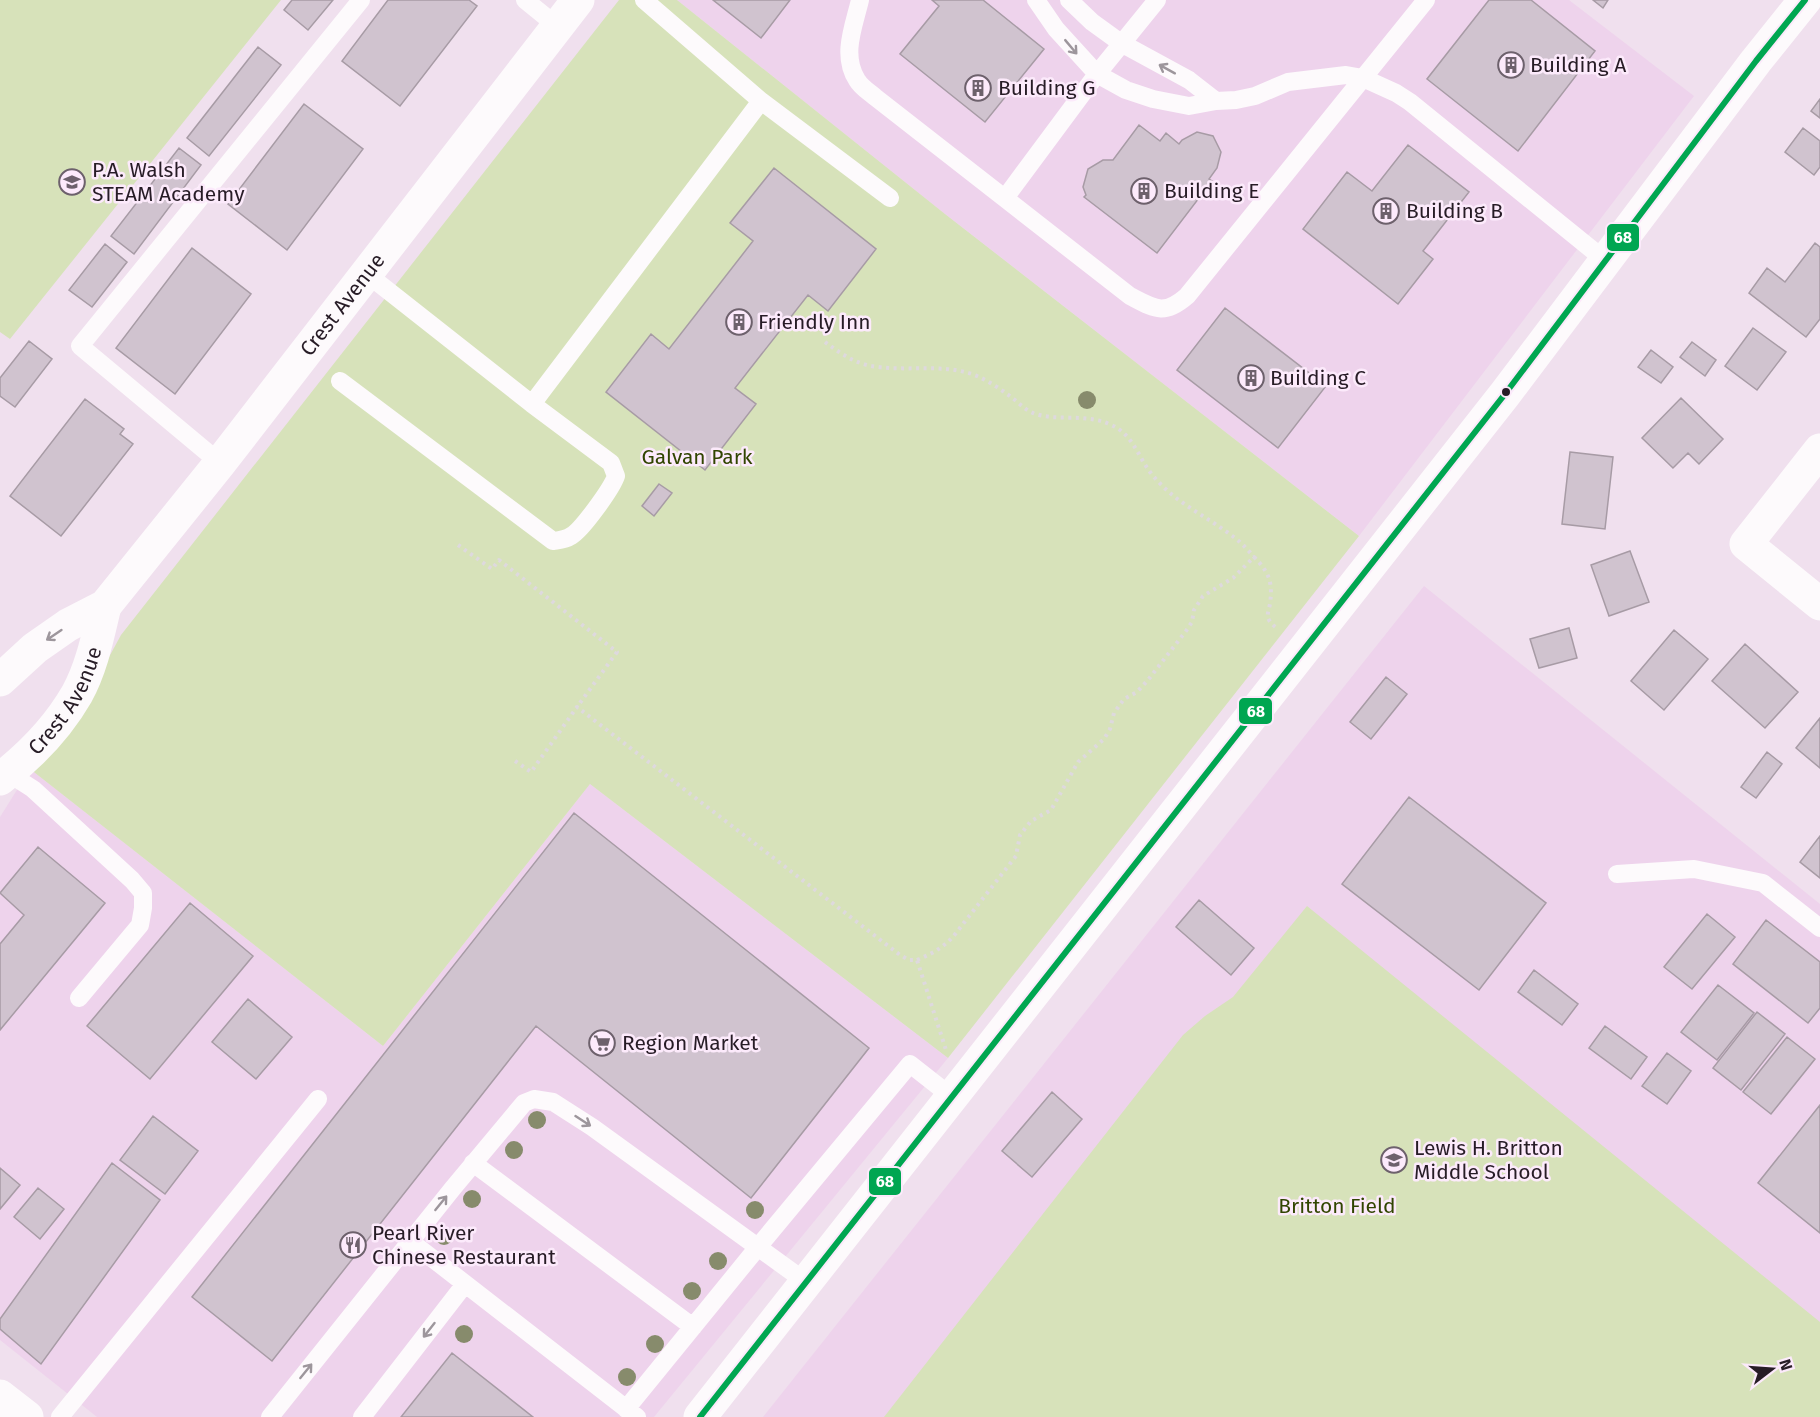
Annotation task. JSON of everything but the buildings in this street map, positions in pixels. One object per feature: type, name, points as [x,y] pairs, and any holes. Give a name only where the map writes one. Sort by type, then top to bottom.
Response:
[{"type":"main road","name":"Crest Avenue","points":[[0,680],[35,648],[68,625],[105,606],[220,464],[578,0]]},
{"type":"main road","points":[[700,1417],[1498,403],[1805,0]]},
{"type":"main road","points":[[1820,450],[1746,544],[1820,604]]},
{"type":"main road","name":"Crest Avenue","points":[[4,776],[34,750],[78,693],[93,654],[105,606]]},
{"type":"main road","points":[[0,1396],[27,1417]]},
{"type":"lane","points":[[220,464],[80,346],[361,0]]},
{"type":"lane","points":[[525,0],[557,26]]},
{"type":"lane","points":[[644,0],[761,101],[890,198]]},
{"type":"lane","points":[[860,0],[849,46],[849,64],[858,82],[1130,296],[1150,307],[1166,308],[1174,307],[1187,296],[1426,0]]},
{"type":"lane","points":[[1036,0],[1056,29],[1097,74],[1126,90],[1153,99],[1189,106],[1255,96],[1288,82],[1346,75],[1363,78],[1396,93],[1606,261]]},
{"type":"lane","points":[[1069,0],[1121,43],[1189,81],[1216,101]]},
{"type":"lane","points":[[1005,198],[1097,74],[1157,0]]},
{"type":"lane","points":[[532,404],[761,101]]},
{"type":"lane","points":[[340,381],[553,540],[564,540],[573,535],[612,487],[616,476],[611,463],[367,274]]},
{"type":"lane","points":[[4,776],[33,789],[132,880],[143,893],[140,925],[79,998]]},
{"type":"lane","points":[[1617,874],[1694,869],[1763,883],[1820,928]]},
{"type":"lane","points":[[410,1241],[632,1413],[693,1327],[910,1064],[952,1097]]},
{"type":"lane","points":[[60,1417],[318,1099]]},
{"type":"lane","points":[[270,1417],[473,1164],[524,1103],[534,1099],[553,1102],[591,1127],[806,1282]]},
{"type":"lane","points":[[473,1164],[693,1327]]},
{"type":"lane","points":[[362,1417],[465,1284]]},
{"type":"path","points":[[825,342],[846,357],[878,367],[952,369],[974,375],[999,388],[1030,413],[1109,423],[1122,431],[1133,441],[1153,477],[1168,493],[1232,535],[1265,568],[1272,590],[1269,621],[1280,631]]},
{"type":"path","points":[[458,545],[492,569],[499,560],[617,652],[531,772],[516,761]]},
{"type":"path","points":[[577,707],[900,955],[909,960],[917,960],[947,944],[956,933],[1016,856],[1020,835],[1031,820],[1051,810],[1078,762],[1107,734],[1114,713],[1124,699],[1137,692],[1186,632],[1194,610],[1203,596],[1233,578],[1254,557]]},
{"type":"path","points":[[917,960],[947,1054]]},
{"type":"shaded area","points":[[677,0],[1569,0],[1694,96],[1359,536],[945,214]]},
{"type":"shaded area","name":"Lewis H. Britton Middle School","points":[[1424,586],[1820,904],[1820,1417],[763,1417]]},
{"type":"shaded area","points":[[30,769],[383,1046],[590,784],[948,1058],[654,1417],[97,1417],[0,1340],[0,817]]},
{"type":"green space","name":"P.A. Walsh STEAM Academy","points":[[0,0],[281,0],[10,339],[0,332]]},
{"type":"green space","name":"Galvan Park","points":[[619,0],[677,0],[945,214],[1359,536],[948,1058],[590,784],[383,1046],[30,769],[109,657],[121,635]]},
{"type":"green space","name":"Britton Field","points":[[1307,906],[1820,1322],[1820,1417],[884,1417],[1183,1035],[1205,1016],[1233,997]]},
{"type":"transit line","name":"68","points":[[700,1417],[1505,394],[1756,61],[1805,0]]},
{"type":"place","name":"Building A","points":[[1511,65]]},
{"type":"place","name":"Building G","points":[[978,88]]},
{"type":"place","name":"P.A. Walsh STEAM Academy","points":[[72,182]]},
{"type":"place","name":"Building E","points":[[1144,191]]},
{"type":"place","name":"Building B","points":[[1386,211]]},
{"type":"place","name":"Friendly Inn","points":[[739,322]]},
{"type":"place","name":"Building C","points":[[1251,378]]},
{"type":"place","name":"Region Market","points":[[602,1043]]},
{"type":"place","name":"Lewis H. Britton Middle School","points":[[1394,1160]]},
{"type":"place","name":"Pearl River Chinese Restaurant","points":[[353,1245]]}]
